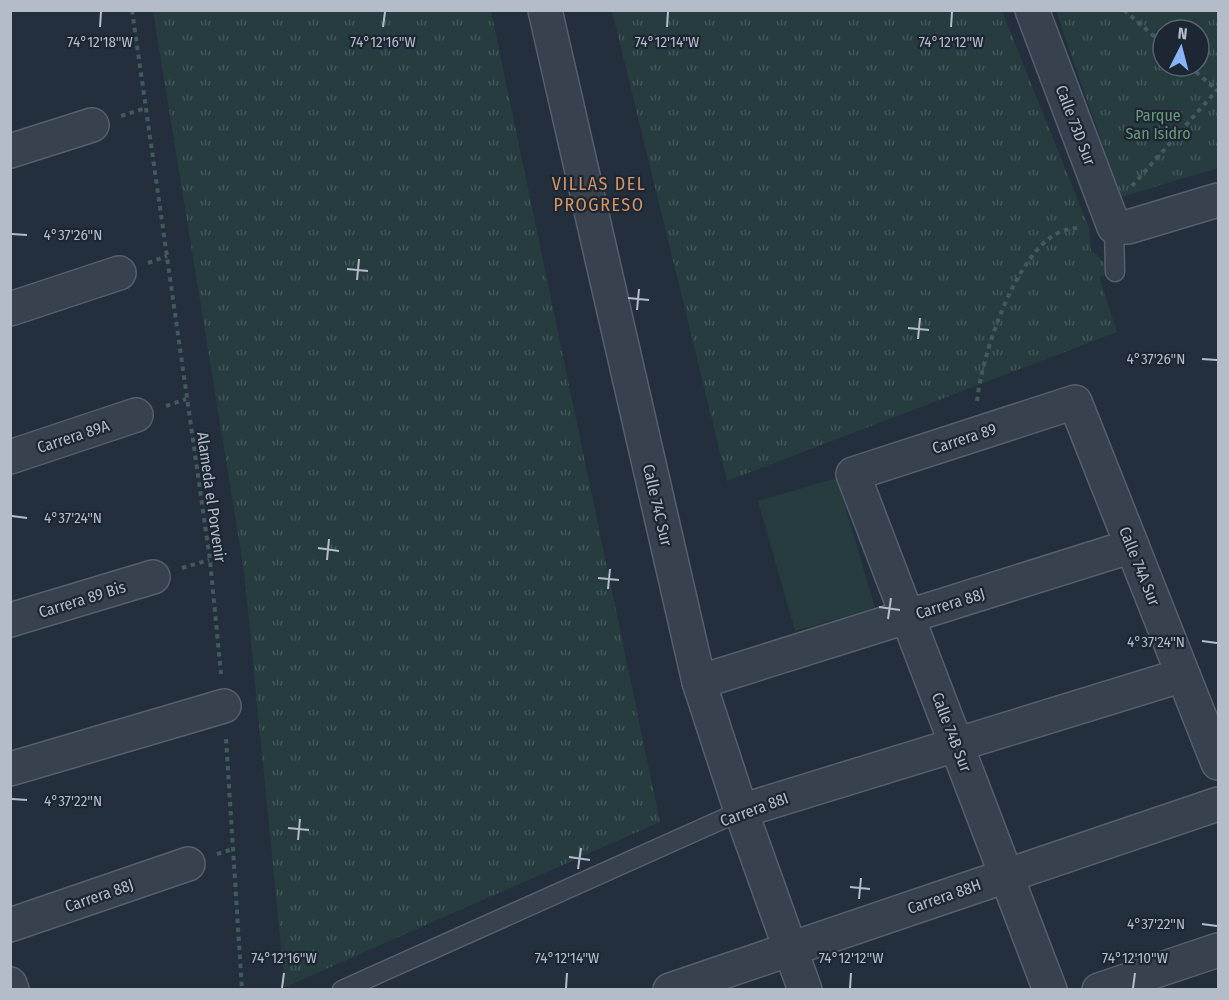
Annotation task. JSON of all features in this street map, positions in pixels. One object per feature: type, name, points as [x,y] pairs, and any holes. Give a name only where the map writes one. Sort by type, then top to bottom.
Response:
[{"type":"street","name":"Calle 74C Sur","points":[[545,10],[699,682],[741,811],[805,990]]},
{"type":"street","name":"Calle 73D Sur","points":[[1032,10],[1121,227]]},
{"type":"street","points":[[10,152],[92,125]]},
{"type":"street","points":[[1121,227],[1218,200]]},
{"type":"street","points":[[10,309],[119,273]]},
{"type":"street","name":"Carrera 89","points":[[853,474],[1075,402]]},
{"type":"street","name":"Calle 74A Sur","points":[[1075,402],[1218,763]]},
{"type":"street","name":"Carrera 89A","points":[[10,457],[136,416]]},
{"type":"street","name":"Calle 74B Sur","points":[[853,474],[1050,990]]},
{"type":"street","name":"Carrera 88J","points":[[699,682],[1132,546]]},
{"type":"street","name":"Carrera 89 Bis","points":[[10,620],[153,577]]},
{"type":"street","name":"Carrera 88I","points":[[741,811],[1183,675]]},
{"type":"street","points":[[10,769],[224,706]]},
{"type":"street","name":"Carrera 88H","points":[[670,990],[1218,804]]},
{"type":"street","name":"Carrera 88J","points":[[10,925],[188,864]]},
{"type":"street","points":[[1099,990],[1218,950]]},
{"type":"street","points":[[10,984],[12,990]]},
{"type":"lane","points":[[1115,272],[1121,227]]},
{"type":"lane","name":"Carrera 88I","points":[[342,990],[741,811]]},
{"type":"path","name":"Alameda el Porvenir","points":[[132,10],[210,560],[224,706],[242,990]]},
{"type":"path","points":[[1124,10],[1151,34]]},
{"type":"path","points":[[975,434],[979,382],[987,351],[1000,315],[1017,280],[1037,252],[1054,235],[1068,228],[1121,227],[1121,197],[1218,90],[1204,78]]},
{"type":"green space","points":[[153,11],[491,11],[660,822],[285,987],[244,571]]},
{"type":"green space","points":[[612,11],[1002,11],[1089,228],[1091,250],[1115,272],[1099,277],[1117,332],[727,481]]},
{"type":"green space","name":"Parque San Isidro","points":[[1056,11],[1218,11],[1218,168],[1121,197]]},
{"type":"green space","points":[[837,478],[875,608],[795,631],[758,501]]},
{"type":"district","name":"VILLAS DEL PROGRESO","points":[[599,194]]}]
